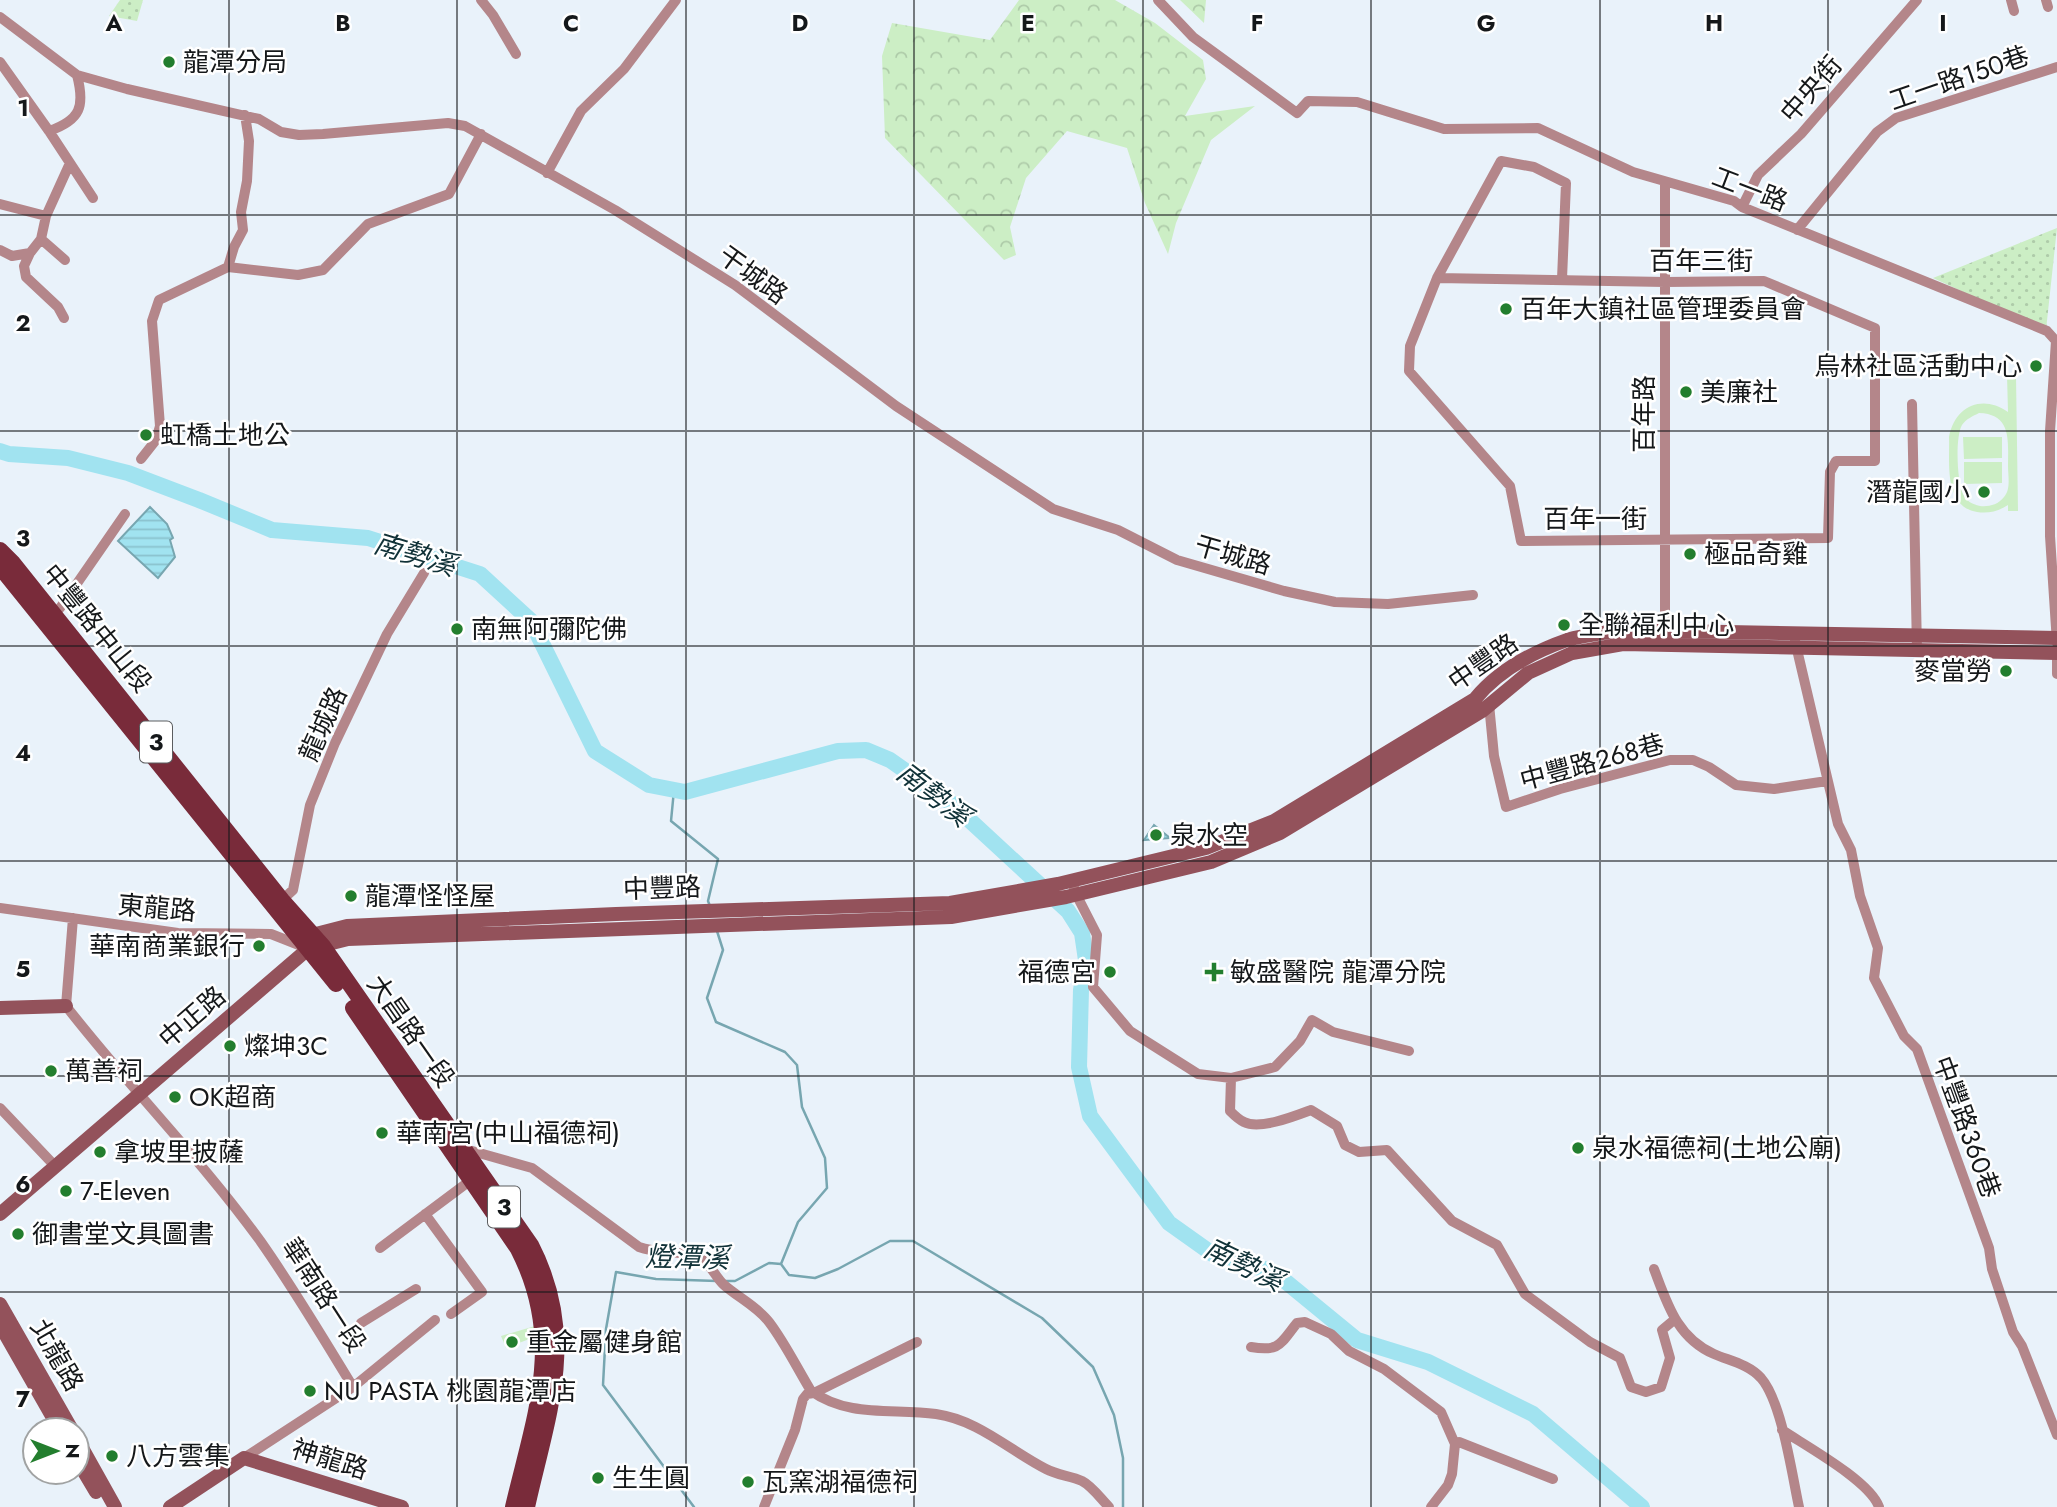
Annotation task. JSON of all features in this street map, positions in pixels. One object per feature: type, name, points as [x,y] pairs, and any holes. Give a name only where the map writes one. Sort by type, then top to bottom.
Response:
[{"type":"main road","name":"中豐路中山段","points":[[0,550],[314,943]]},
{"type":"main road","name":"中豐路中山段","points":[[0,567],[280,917],[314,943]]},
{"type":"main road","name":"中豐路","points":[[788,916],[951,917],[1038,902],[1068,889],[1206,848],[1274,821],[1475,699],[1485,686],[1521,660],[1568,640],[1622,630],[1665,638],[1795,641],[1917,643],[2057,638]]},
{"type":"main road","name":"中豐路","points":[[314,943],[788,916],[950,903],[1028,889],[1068,889],[1210,862],[1280,833],[1482,711],[1528,673],[1572,653],[1665,638]]},
{"type":"main road","name":"中豐路","points":[[1917,643],[2057,653]]},
{"type":"main road","name":"中正路","points":[[0,1214],[314,943]]},
{"type":"main road","name":"大昌路一段","points":[[314,943],[464,1149],[531,1245],[542,1266],[555,1309],[558,1349],[555,1386],[527,1507]]},
{"type":"main road","name":"大昌路一段","points":[[314,943],[329,974],[518,1249],[536,1290],[541,1315],[543,1352],[540,1389],[513,1507]]},
{"type":"main road","points":[[0,1008],[66,1006]]},
{"type":"main road","name":"北龍路","points":[[0,1304],[64,1416]]},
{"type":"main road","name":"北龍路","points":[[0,1325],[52,1416]]},
{"type":"main road","name":"華南路一段","points":[[170,1507],[244,1458]]},
{"type":"main road","name":"神龍路","points":[[244,1458],[402,1507]]},
{"type":"main road","points":[[91,1464],[115,1507]]},
{"type":"main road","points":[[91,1484],[104,1507]]},
{"type":"street","points":[[481,0],[516,54]]},
{"type":"street","points":[[547,173],[580,111],[624,69],[676,0]]},
{"type":"street","name":"工一路","points":[[1158,0],[1193,37],[1297,113],[1308,101],[1356,102],[1444,129],[1538,128],[1633,172],[1734,201],[1742,207],[1797,230],[2047,331],[2056,341],[2050,431],[2050,536],[2057,674]]},
{"type":"street","name":"中央街","points":[[1742,207],[1758,175],[1801,134],[1917,0]]},
{"type":"street","points":[[2011,0],[2014,11]]},
{"type":"street","name":"干城路","points":[[0,17],[77,75],[127,89],[259,118],[281,132],[299,135],[448,123],[458,124],[481,134],[615,210],[736,285],[896,406],[1053,509],[1118,530],[1177,560],[1284,592],[1335,602],[1388,604],[1473,595]]},
{"type":"street","name":"工一路150巷","points":[[1797,230],[1877,132],[1896,118],[2057,67]]},
{"type":"street","points":[[2,68],[49,131],[93,198]]},
{"type":"street","points":[[49,131],[65,126],[75,118],[82,104],[77,75]]},
{"type":"street","points":[[228,267],[243,230],[241,212],[247,181],[249,141],[245,115]]},
{"type":"street","points":[[141,459],[156,440],[160,426],[152,321],[159,300],[228,267],[298,275],[323,271],[368,224],[449,194],[481,134]]},
{"type":"street","points":[[1437,278],[1501,161],[1534,167],[1566,183],[1562,279]]},
{"type":"street","points":[[64,318],[58,307],[26,277],[24,266],[41,239],[46,216],[70,163]]},
{"type":"street","name":"百年路","points":[[1665,183],[1665,638]]},
{"type":"street","points":[[0,204],[46,216]]},
{"type":"street","points":[[41,239],[65,260]]},
{"type":"street","points":[[0,250],[12,256],[30,253]]},
{"type":"street","name":"百年三街","points":[[1437,278],[1764,281],[1875,328],[1875,461],[1836,461],[1830,472],[1828,538]]},
{"type":"street","name":"百年一街","points":[[1437,278],[1410,346],[1409,371],[1510,486],[1521,541],[1828,538]]},
{"type":"street","points":[[1912,404],[1917,643]]},
{"type":"street","points":[[53,613],[60,608],[125,514]]},
{"type":"street","name":"龍城路","points":[[282,900],[293,890],[310,805],[335,743],[387,634],[424,573]]},
{"type":"street","name":"中豐路360巷","points":[[1795,641],[1839,828],[1851,850],[1860,896],[1878,948],[1874,978],[1903,1036],[1917,1049],[1989,1248],[1992,1269],[2012,1332],[2022,1346],[2057,1435]]},
{"type":"street","name":"中豐路268巷","points":[[1489,704],[1494,756],[1506,807],[1560,789],[1670,760],[1693,760],[1736,785],[1774,789],[1827,781]]},
{"type":"street","points":[[1068,889],[1097,935],[1093,987],[1130,1031],[1198,1074],[1231,1078],[1275,1067],[1300,1041],[1312,1020],[1333,1032],[1409,1051]]},
{"type":"street","name":"東龍路","points":[[0,908],[178,933],[271,934],[314,943]]},
{"type":"street","points":[[66,1006],[73,918]]},
{"type":"street","name":"華南路一段","points":[[66,1006],[260,1241],[303,1304],[353,1387],[244,1458]]},
{"type":"street","points":[[1231,1078],[1230,1111],[1245,1123],[1259,1125],[1311,1110],[1337,1126],[1345,1145],[1359,1152],[1387,1150],[1452,1221],[1497,1245],[1525,1294],[1590,1342],[1620,1358],[1631,1387],[1646,1392],[1661,1387],[1670,1358],[1662,1330],[1674,1320]]},
{"type":"street","points":[[0,1108],[54,1165]]},
{"type":"street","points":[[464,1149],[532,1168],[639,1247],[652,1252],[682,1253],[698,1257],[708,1264],[726,1286],[768,1320],[814,1393],[832,1402],[861,1410],[934,1414],[956,1418],[981,1429],[1049,1470],[1084,1482],[1109,1507]]},
{"type":"street","points":[[380,1248],[471,1180]]},
{"type":"street","points":[[425,1214],[482,1292],[452,1314]]},
{"type":"street","points":[[1654,1269],[1674,1320],[1684,1333],[1712,1353],[1740,1363],[1761,1378],[1772,1396],[1799,1507]]},
{"type":"street","points":[[361,1323],[416,1289]]},
{"type":"street","points":[[353,1387],[435,1320]]},
{"type":"street","points":[[1251,1347],[1269,1350],[1279,1345],[1297,1323],[1305,1322],[1331,1334],[1349,1351],[1384,1369],[1441,1412],[1455,1444],[1452,1474],[1448,1485],[1431,1507]]},
{"type":"street","points":[[764,1507],[807,1394],[917,1342]]},
{"type":"street","points":[[1782,1430],[1842,1469],[1872,1494],[1879,1507]]},
{"type":"street","points":[[1455,1444],[1459,1442],[1553,1479]]},
{"type":"green space","points":[[120,0],[143,0],[137,21],[109,16]]},
{"type":"green space","points":[[1019,0],[1115,0],[1155,23],[1203,60],[1206,79],[1185,116],[1255,106],[1211,140],[1176,223],[1168,254],[1145,203],[1127,148],[1067,131],[1026,178],[1010,227],[1016,255],[1004,260],[885,138],[882,56],[892,23],[990,40]]},
{"type":"green space","points":[[1180,0],[1206,0],[1204,23]]},
{"type":"green space","points":[[2057,228],[2046,330],[1933,278]]},
{"type":"green space","points":[[2007,375],[2016,376],[2018,511],[2008,511],[2008,505],[1985,513],[1966,508],[1958,501],[1951,482],[1949,437],[1952,426],[1963,411],[1979,404],[1989,404],[2008,412]],"holes":[[[1979,413],[1997,418],[2006,430],[2008,486],[2002,500],[1990,506],[1980,506],[1968,500],[1961,488],[1958,439],[1962,425],[1968,419]]]},
{"type":"green space","points":[[1963,437],[2002,437],[2002,458],[1964,459]]},
{"type":"green space","points":[[1964,462],[2002,462],[2002,483],[1964,484]]},
{"type":"green space","name":"重金屬健身館","points":[[535,1326],[537,1336],[506,1348],[501,1336]]},
{"type":"water","points":[[150,507],[167,524],[173,538],[170,540],[175,557],[158,578],[118,541]]},
{"type":"water","name":"泉水空","points":[[1154,825],[1170,838],[1144,840]]},
{"type":"waterway","name":"南勢溪","points":[[0,451],[68,458],[128,473],[272,530],[368,538],[480,574],[531,621],[595,751],[649,785],[685,792],[838,751],[866,750],[890,760],[951,803],[1068,911],[1082,933],[1086,960],[1081,990],[1079,1067],[1090,1116],[1169,1223],[1214,1255],[1274,1272],[1357,1340],[1428,1362],[1533,1414],[1642,1507]]},
{"type":"waterway","name":"燈潭溪","points":[[674,790],[671,821],[718,859],[708,901],[710,906]]},
{"type":"waterway","name":"燈潭溪","points":[[717,931],[723,950],[707,998],[716,1022],[785,1052],[797,1065],[802,1107],[825,1158],[827,1188],[798,1222],[781,1264],[769,1263],[735,1281],[723,1281]]},
{"type":"waterway","points":[[781,1264],[789,1275],[815,1278],[838,1269],[890,1241],[913,1241],[1042,1318],[1093,1367],[1114,1415],[1123,1458],[1123,1507]]},
{"type":"waterway","name":"燈潭溪","points":[[694,1507],[603,1385],[606,1329],[616,1272],[656,1279],[717,1281]]},
{"type":"place","name":"龍潭分局","points":[[169,62]]},
{"type":"place","name":"百年大鎮社區管理委員會","points":[[1506,309]]},
{"type":"place","name":"烏林社區活動中心","points":[[2036,366]]},
{"type":"place","name":"美廉社","points":[[1686,392]]},
{"type":"place","name":"虹橋土地公","points":[[146,435]]},
{"type":"place","name":"潛龍國小","points":[[1984,492]]},
{"type":"place","name":"極品奇雞","points":[[1690,554]]},
{"type":"place","name":"全聯福利中心","points":[[1564,625]]},
{"type":"place","name":"南無阿彌陀佛","points":[[457,629]]},
{"type":"place","name":"麥當勞","points":[[2006,671]]},
{"type":"place","name":"泉水空","points":[[1156,835]]},
{"type":"place","name":"龍潭怪怪屋","points":[[351,896]]},
{"type":"place","name":"華南商業銀行","points":[[259,946]]},
{"type":"place","name":"福德宮","points":[[1110,972]]},
{"type":"place","name":"敏盛醫院 龍潭分院","points":[[1214,972]]},
{"type":"place","name":"燦坤3C","points":[[230,1046]]},
{"type":"place","name":"萬善祠","points":[[51,1071]]},
{"type":"place","name":"OK超商","points":[[175,1097]]},
{"type":"place","name":"華南宮(中山福德祠)","points":[[382,1133]]},
{"type":"place","name":"泉水福德祠(土地公廟)","points":[[1578,1148]]},
{"type":"place","name":"拿坡里披薩","points":[[100,1152]]},
{"type":"place","name":"7-Eleven","points":[[66,1191]]},
{"type":"place","name":"御書堂文具圖書","points":[[18,1234]]},
{"type":"place","name":"重金屬健身館","points":[[512,1342]]},
{"type":"place","name":"NU PASTA 桃園龍潭店","points":[[310,1391]]},
{"type":"place","name":"八方雲集","points":[[112,1456]]},
{"type":"place","name":"生生圓","points":[[598,1478]]},
{"type":"place","name":"瓦窯湖福德祠","points":[[748,1482]]}]
